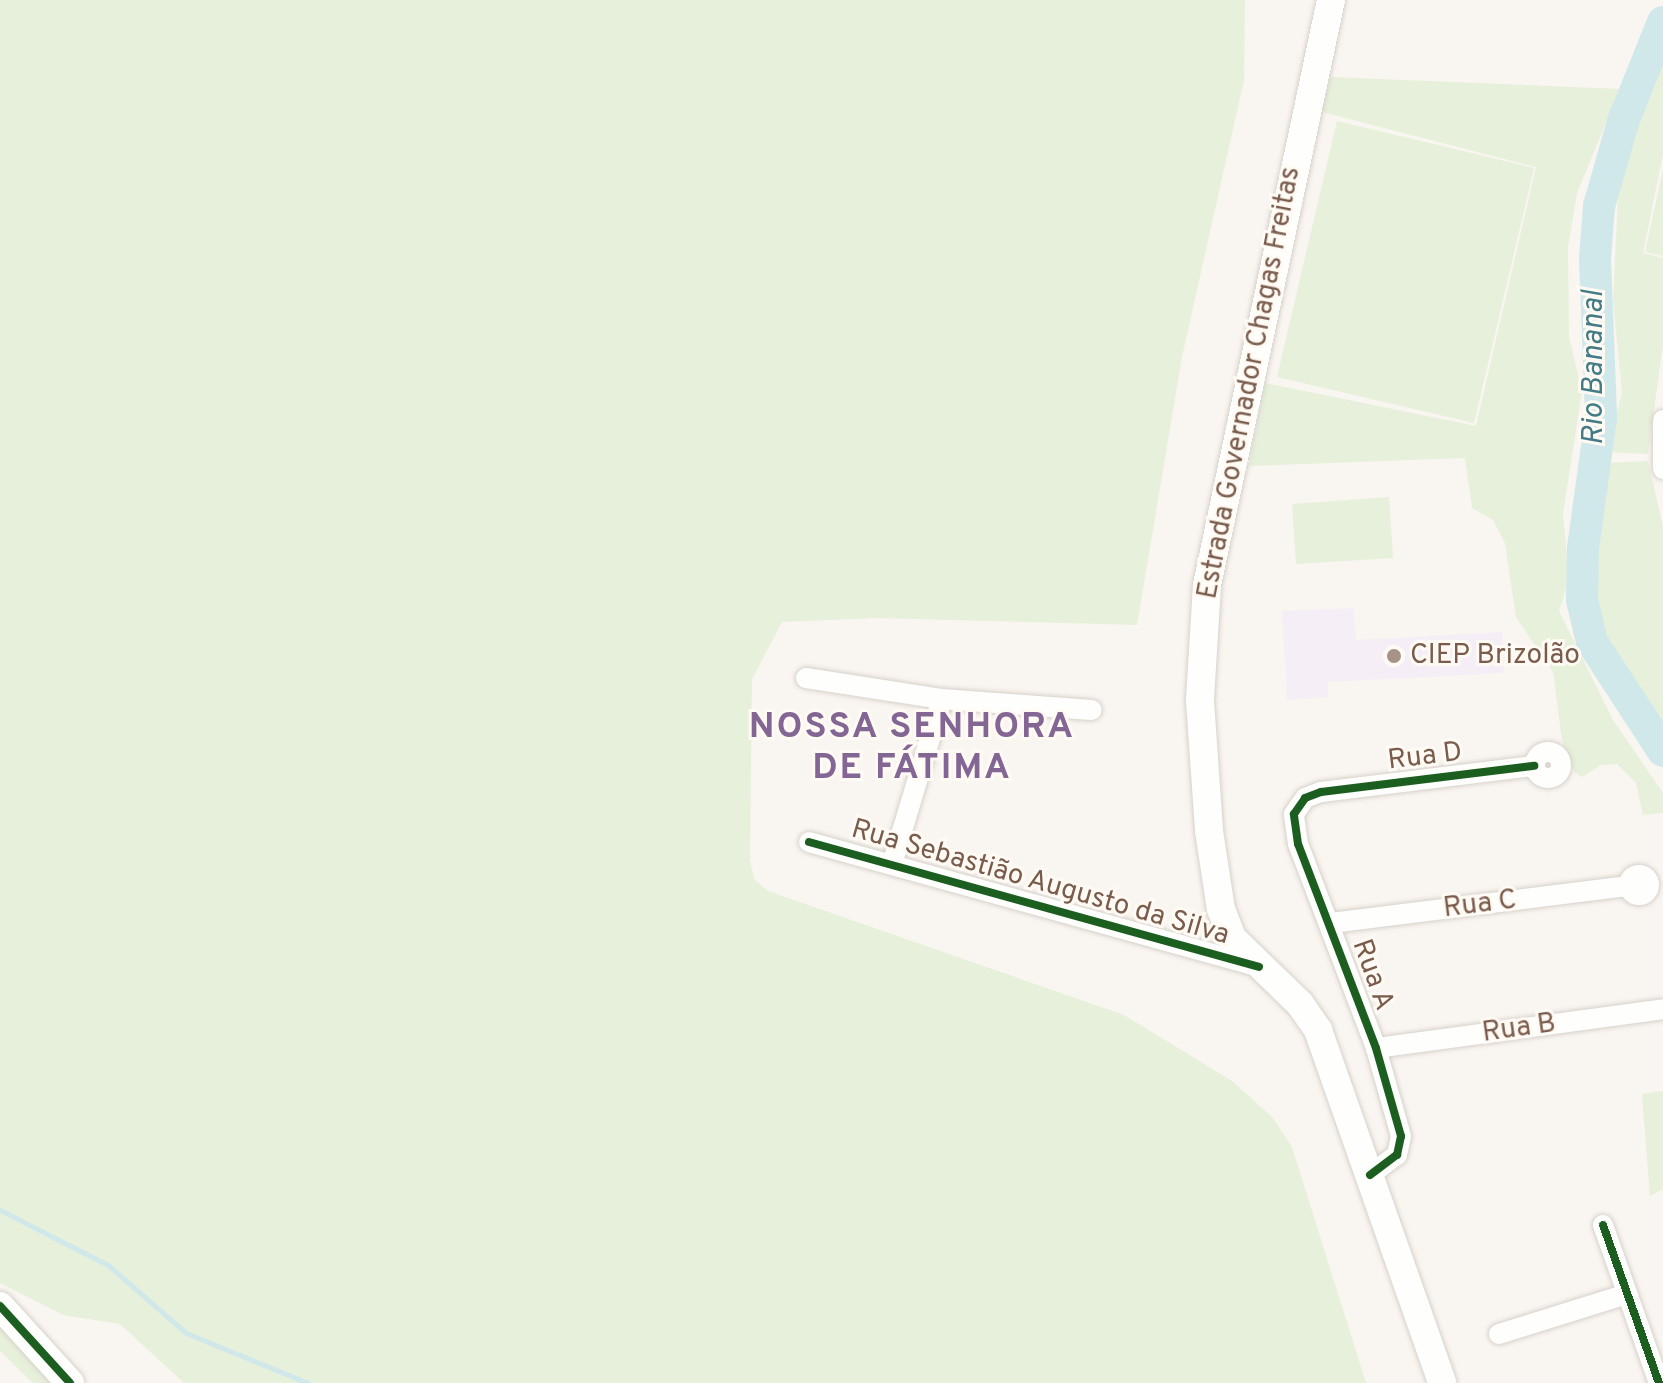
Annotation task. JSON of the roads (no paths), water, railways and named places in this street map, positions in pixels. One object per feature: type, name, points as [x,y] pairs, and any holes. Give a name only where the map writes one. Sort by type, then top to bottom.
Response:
[{"type":"main road","name":"Estrada Governador Chagas Freitas","points":[[1331,0],[1216,527],[1202,634],[1200,701],[1213,867],[1232,938],[1300,1004],[1318,1030],[1442,1383]]},
{"type":"main road","points":[[0,1306],[70,1383]]},
{"type":"street","points":[[1663,420],[1663,469]]},
{"type":"street","points":[[806,678],[942,699],[1092,710]]},
{"type":"street","points":[[893,861],[942,699]]},
{"type":"street","name":"Rua D","points":[[1321,792],[1534,766]]},
{"type":"street","name":"Rua A","points":[[1321,792],[1305,798],[1294,823],[1376,1048],[1401,1142],[1393,1159],[1370,1175]]},
{"type":"street","name":"Rua Sebastião Augusto da Silva","points":[[809,842],[893,861],[1259,967]]},
{"type":"street","name":"Rua C","points":[[1331,923],[1629,886]]},
{"type":"street","name":"Rua B","points":[[1376,1048],[1663,1009]]},
{"type":"street","points":[[1603,1225],[1659,1383]]},
{"type":"street","points":[[1499,1334],[1627,1294]]},
{"type":"waterway","name":"Rio Bananal","points":[[1663,22],[1623,122],[1599,206],[1595,259],[1601,418],[1583,548],[1582,600],[1592,642],[1663,751]]},
{"type":"waterway","points":[[0,1210],[108,1265],[186,1333],[308,1383]]},
{"type":"place","name":"CIEP Brizolão","points":[[1394,656]]},
{"type":"district","name":"NOSSA SENHORA DE FÁTIMA","points":[[912,748]]}]
